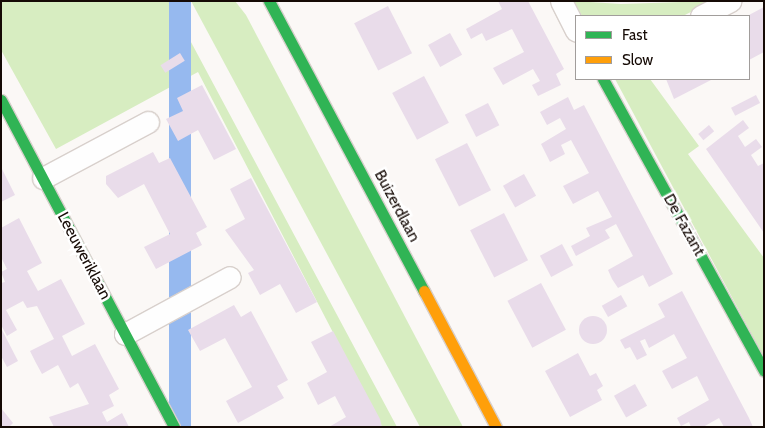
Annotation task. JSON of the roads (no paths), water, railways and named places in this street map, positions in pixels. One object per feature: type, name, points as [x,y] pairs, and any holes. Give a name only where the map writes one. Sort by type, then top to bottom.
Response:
[{"type":"street","name":"Buizerdlaan","points":[[269,1],[496,427]]},
{"type":"street","points":[[560,1],[575,28]]},
{"type":"street","points":[[703,15],[730,1]]},
{"type":"street","name":"De Fazant","points":[[604,80],[764,371]]},
{"type":"street","name":"Leeuweriklaan","points":[[1,100],[174,427]]},
{"type":"street","points":[[43,178],[148,122]]},
{"type":"street","points":[[125,334],[230,277]]},
{"type":"water","points":[[169,1],[191,1],[191,427],[169,427]]}]
